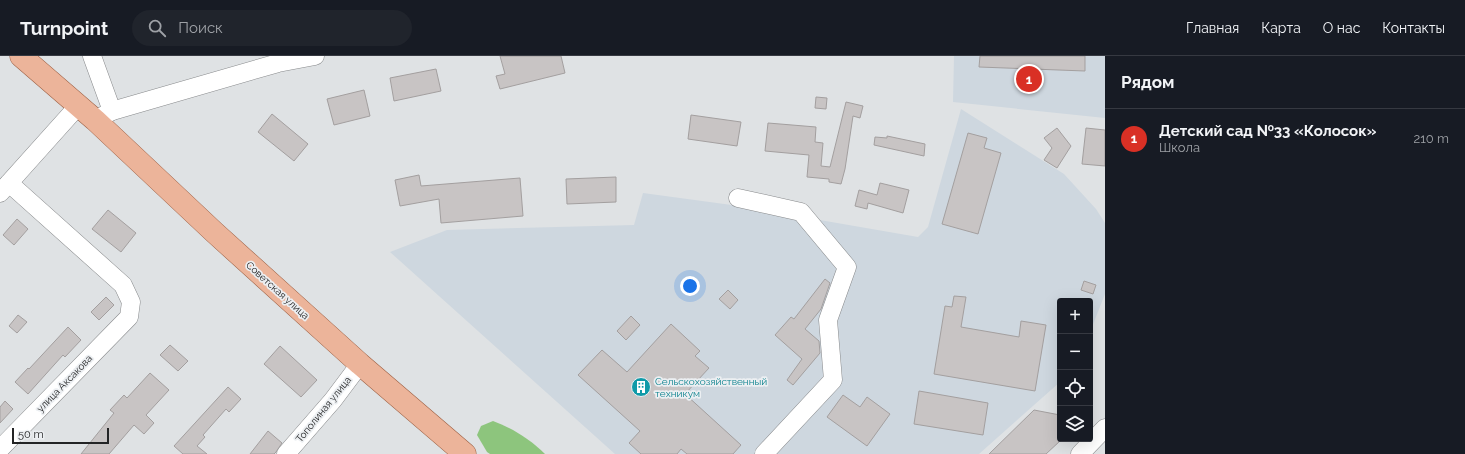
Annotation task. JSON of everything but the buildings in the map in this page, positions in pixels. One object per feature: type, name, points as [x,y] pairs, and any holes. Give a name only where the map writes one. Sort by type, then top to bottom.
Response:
[{"type":"main road","name":"Советская улица","points":[[21,56],[78,106],[104,116],[214,232],[360,364],[465,454]]},
{"type":"street","points":[[92,56],[104,116],[278,64],[315,56]]},
{"type":"street","points":[[5,188],[78,106]]},
{"type":"street","name":"улица Аксакова","points":[[0,449],[129,317],[131,302],[123,285],[5,188]]},
{"type":"street","points":[[738,198],[801,212],[847,267],[828,320],[833,380],[764,454]]},
{"type":"street","name":"Тополиная улица","points":[[286,454],[333,400],[360,364]]},
{"type":"street","points":[[1080,454],[1105,428]]},
{"type":"shaded area","points":[[954,56],[1105,56],[1105,118],[953,102]]},
{"type":"shaded area","points":[[961,109],[1064,174],[1096,209],[1105,223],[1105,294],[1093,324],[1093,298],[1057,298],[1057,385],[979,454],[615,454],[390,252],[447,230],[634,225],[643,193],[739,206],[918,237],[928,227]]},
{"type":"green space","points":[[493,421],[520,434],[545,454],[490,454],[487,452],[477,435],[481,426]]},
{"type":"place","name":"Детский сад №33 «Колосок»","points":[[1029,79]]},
{"type":"place","name":"Сельскохозяйственный техникум","points":[[641,387]]}]
